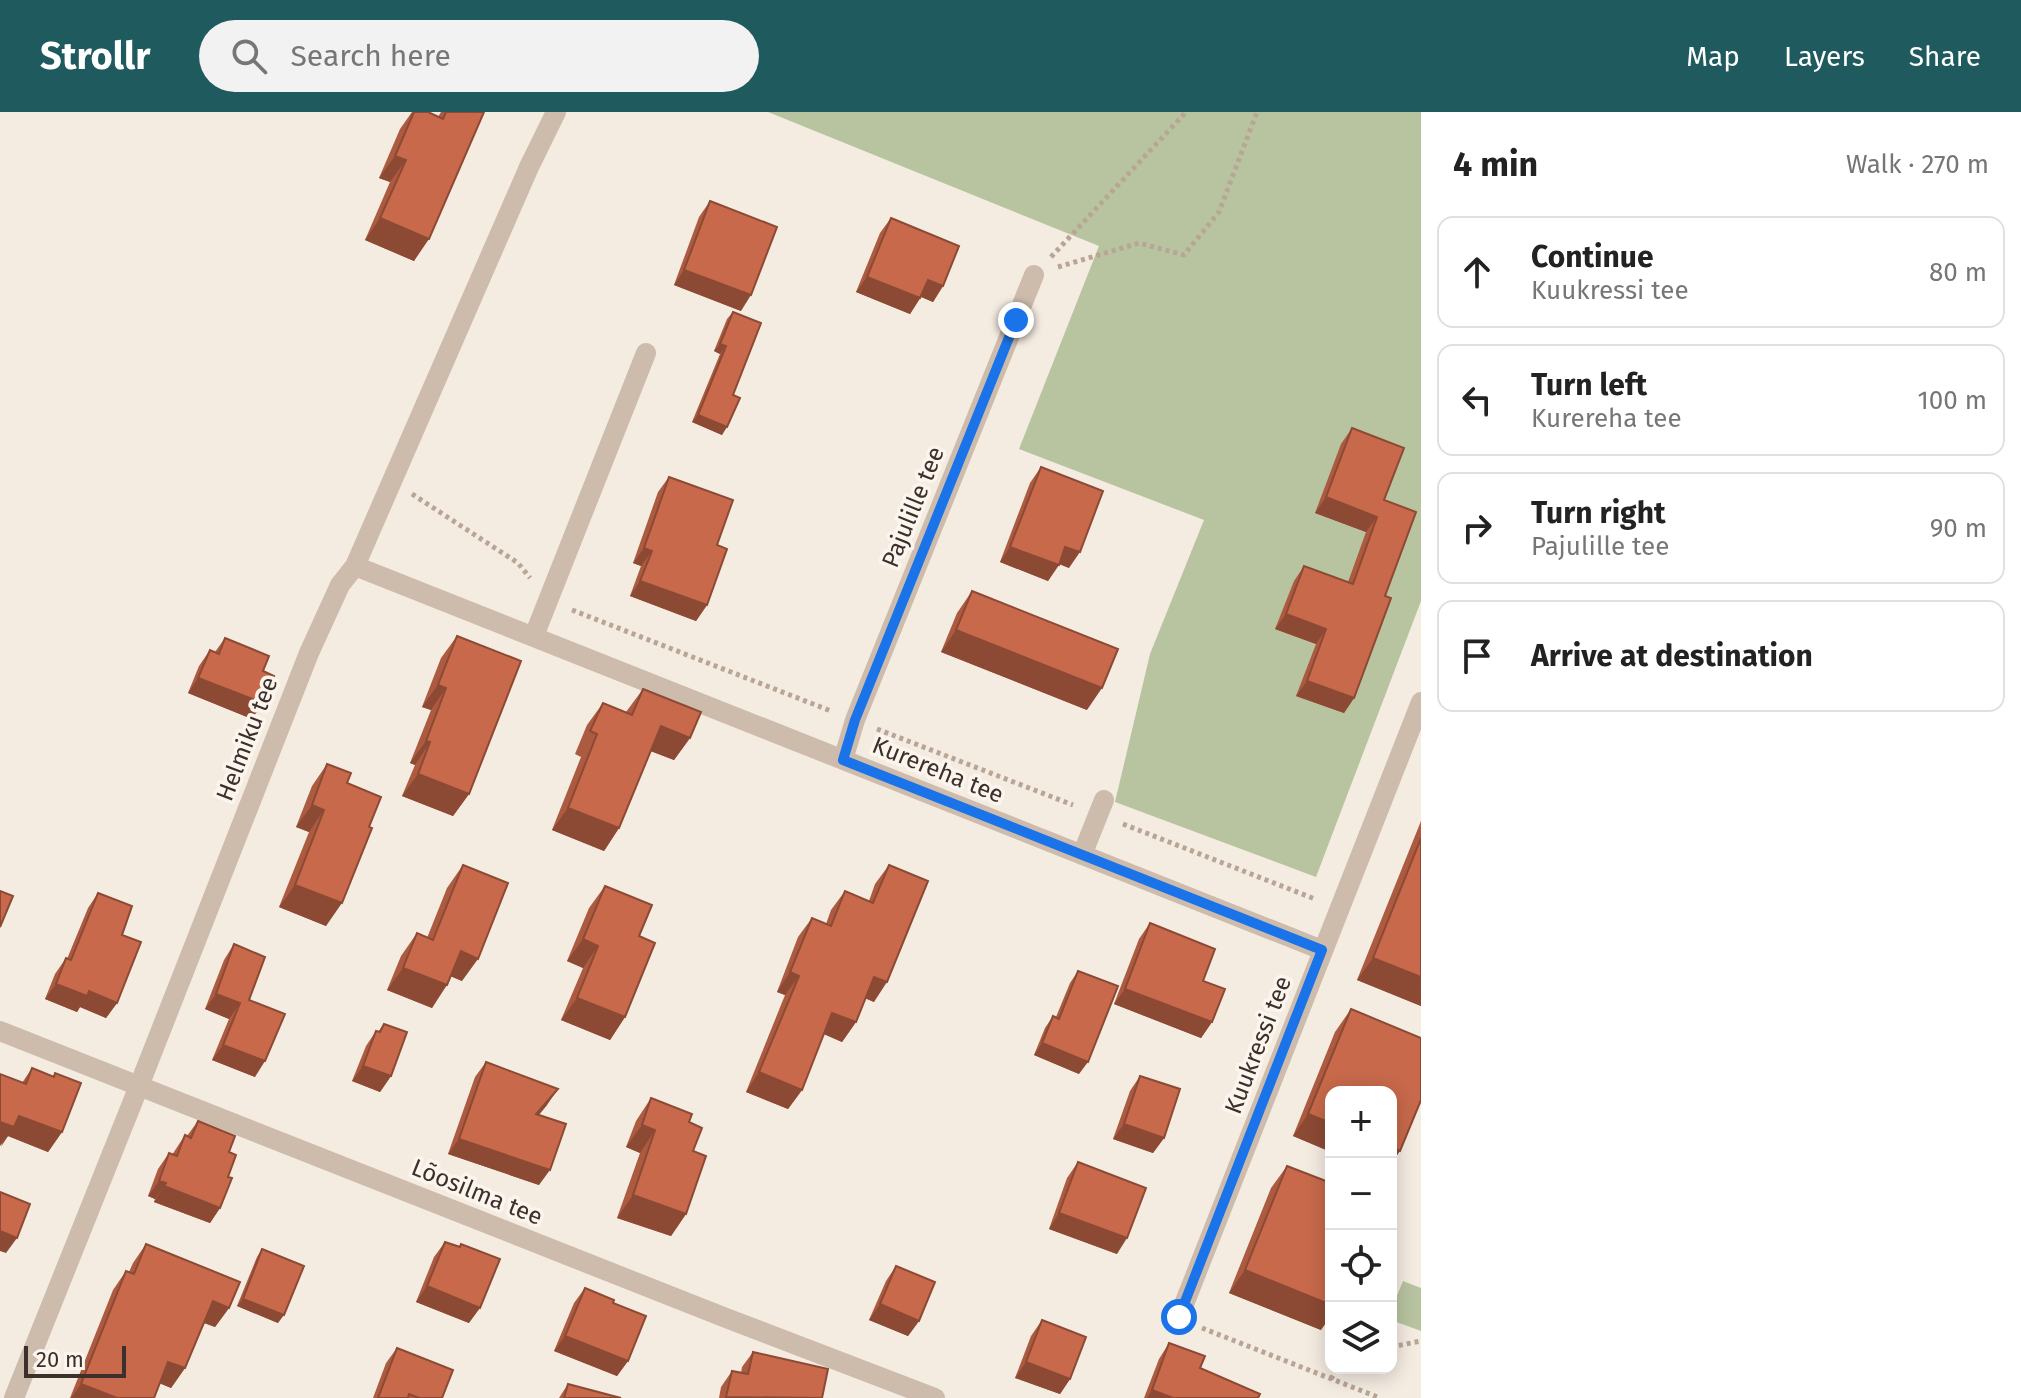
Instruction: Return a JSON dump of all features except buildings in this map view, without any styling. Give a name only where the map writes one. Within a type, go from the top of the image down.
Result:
[{"type":"street","name":"Helmiku tee","points":[[14,1398],[309,653],[340,585],[355,566],[529,167],[556,112]]},
{"type":"street","name":"Pajulille tee","points":[[843,760],[855,720],[1034,275]]},
{"type":"street","points":[[534,636],[646,353]]},
{"type":"street","name":"Kurereha tee","points":[[355,566],[1322,950]]},
{"type":"street","name":"Kuukressi tee","points":[[1179,1317],[1421,702]]},
{"type":"street","points":[[1082,855],[1101,807]]},
{"type":"street","name":"Lõosilma tee","points":[[0,1031],[935,1398]]},
{"type":"path","points":[[1034,275],[1186,112]]},
{"type":"path","points":[[1034,275],[1139,243],[1184,255],[1219,212],[1257,112]]},
{"type":"path","points":[[393,481],[518,563],[548,601],[855,720],[1101,807],[1339,908]]},
{"type":"path","points":[[1200,1327],[1380,1398]]},
{"type":"path","points":[[1397,1346],[1421,1341]]},
{"type":"path","points":[[1331,1379],[1334,1374]]},
{"type":"green space","points":[[768,112],[1421,112],[1421,601],[1316,877],[1115,802],[1150,654],[1204,520],[1019,449],[1099,246]]},
{"type":"green space","points":[[1403,1281],[1421,1288],[1421,1331],[1397,1322],[1397,1296]]},
{"type":"route","points":[[1016,320],[855,720],[843,760],[1322,950],[1179,1317]]}]
